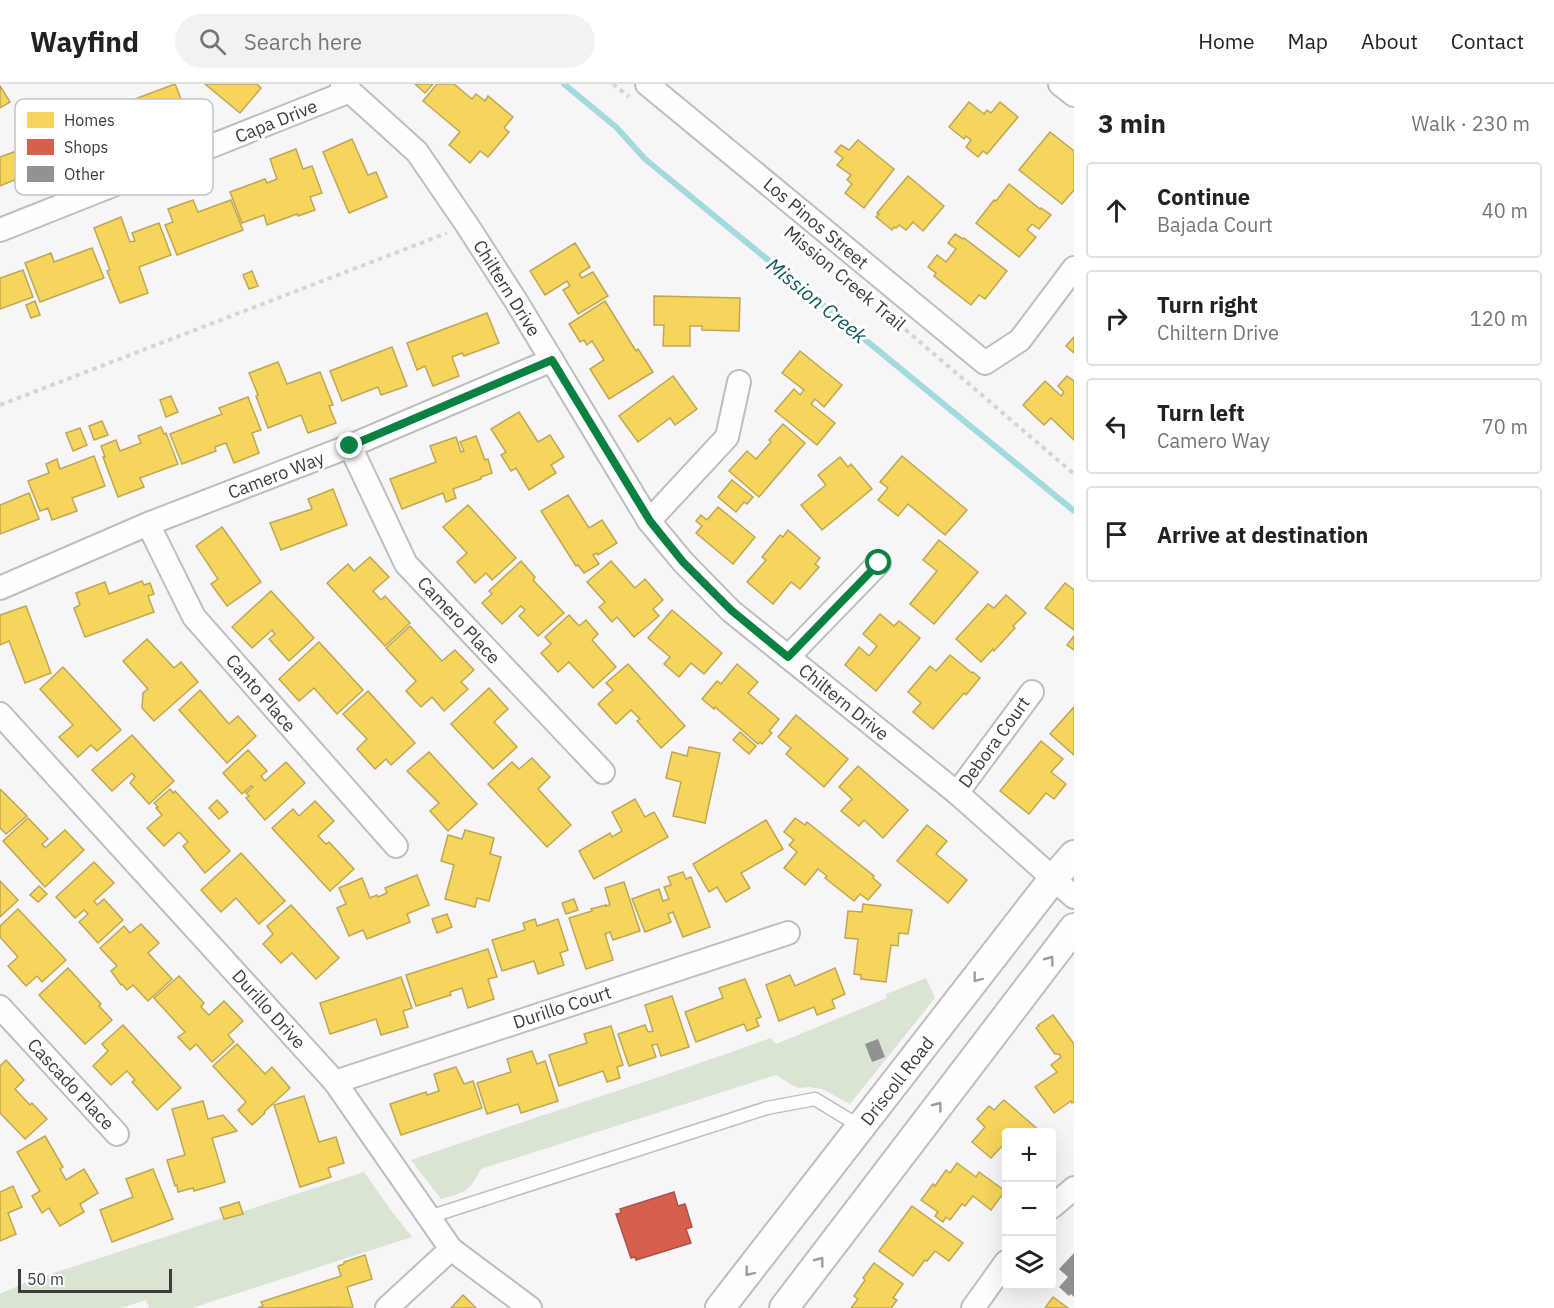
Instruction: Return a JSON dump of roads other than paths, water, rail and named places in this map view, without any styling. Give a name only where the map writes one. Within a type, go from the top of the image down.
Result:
[{"type":"street","points":[[1060,84],[1074,95]]},
{"type":"street","name":"Chiltern Drive","points":[[346,88],[417,152],[467,225],[650,521],[683,562],[731,610],[957,793],[1064,888]]},
{"type":"street","name":"Capa Drive","points":[[213,143],[346,88]]},
{"type":"street","name":"Los Pinos Street","points":[[641,93],[985,363],[1020,340],[1074,268]]},
{"type":"street","name":"Capa Drive","points":[[0,230],[85,195]]},
{"type":"street","name":"Camero Way","points":[[0,588],[148,524],[350,446],[552,360]]},
{"type":"street","points":[[650,521],[727,437],[739,382]]},
{"type":"street","name":"Camero Place","points":[[350,446],[406,564],[603,772]]},
{"type":"street","name":"Canto Place","points":[[148,524],[194,617],[396,846]]},
{"type":"street","points":[[788,657],[879,563]]},
{"type":"street","name":"Debora Court","points":[[957,793],[1032,692]]},
{"type":"street","name":"Durillo Drive","points":[[0,714],[335,1082],[451,1249],[530,1308]]},
{"type":"street","name":"Driscoll Road","points":[[720,1308],[861,1127],[1064,888],[1074,855]]},
{"type":"street","points":[[784,1308],[1074,928]]},
{"type":"street","name":"Durillo Court","points":[[335,1082],[788,933]]},
{"type":"street","name":"Cascado Place","points":[[0,1007],[117,1134]]},
{"type":"street","points":[[1056,1204],[1074,1188]]},
{"type":"street","points":[[387,1308],[451,1249]]},
{"type":"street","points":[[974,1308],[1002,1268]]},
{"type":"lane","points":[[429,1217],[767,1108],[815,1099],[861,1127]]},
{"type":"waterway","name":"Mission Creek","points":[[564,84],[616,127],[645,159],[1074,511]]}]
